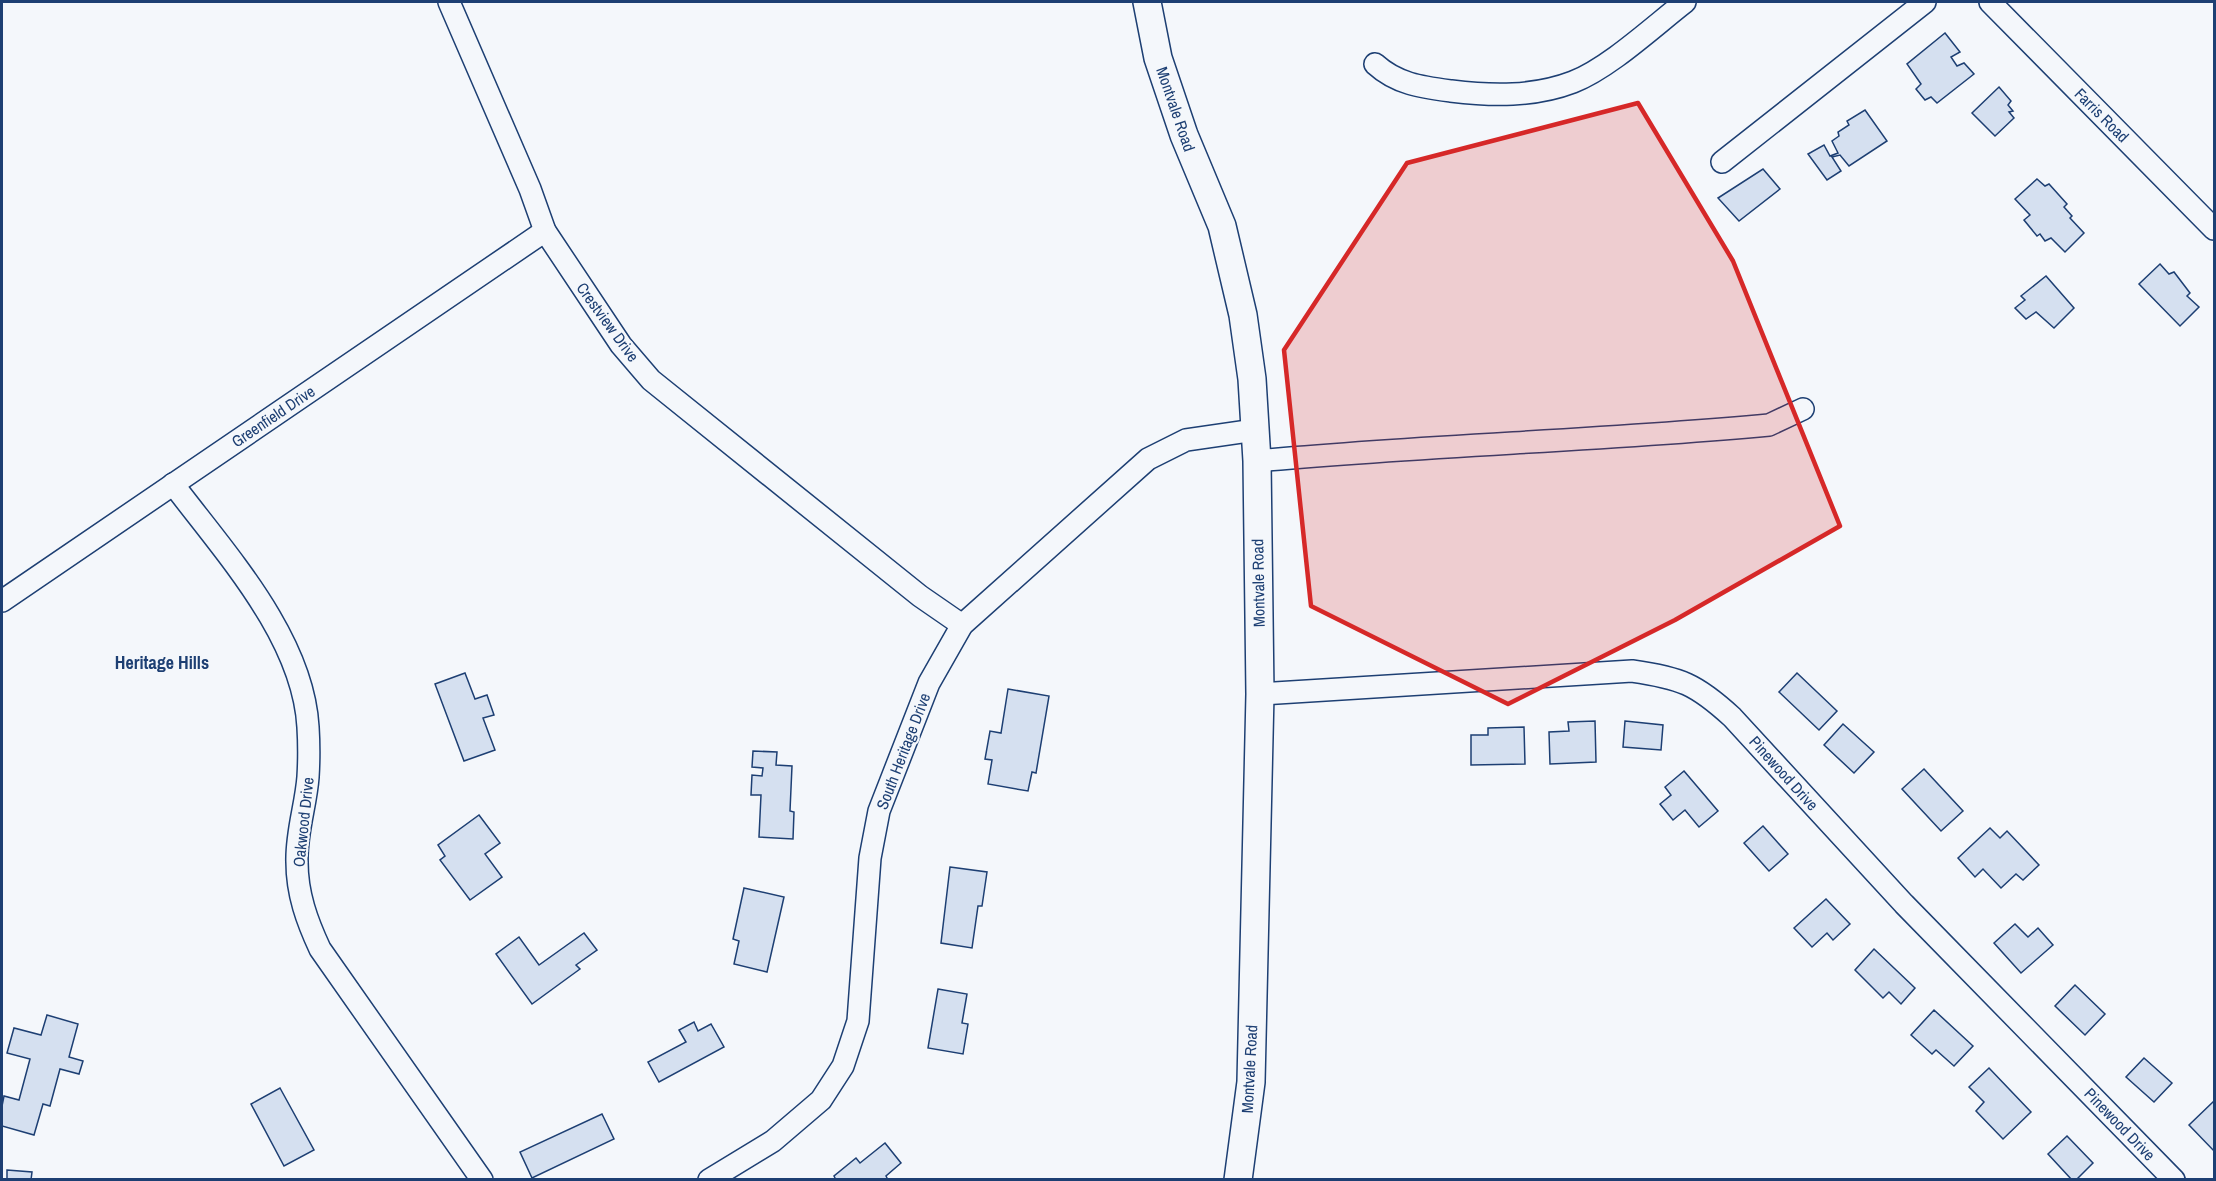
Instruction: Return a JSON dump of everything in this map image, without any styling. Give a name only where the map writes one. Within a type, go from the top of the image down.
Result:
[{"type":"main road","name":"Montvale Road","points":[[1147,2],[1155,49],[1165,80],[1184,135],[1222,226],[1243,315],[1255,430],[1260,694],[1251,1082],[1238,1179]]},
{"type":"street","name":"Crestview Drive","points":[[449,2],[530,189],[545,231],[621,345],[651,380],[920,597],[962,625]]},
{"type":"street","points":[[1375,64],[1388,76],[1414,86],[1483,95],[1532,93],[1574,82],[1607,61],[1685,2]]},
{"type":"street","points":[[1722,162],[1925,2]]},
{"type":"street","name":"Farris Road","points":[[1990,2],[2214,229]]},
{"type":"street","name":"Greenfield Drive","points":[[2,601],[545,231]]},
{"type":"street","points":[[1257,461],[1769,425],[1803,409]]},
{"type":"street","name":"South Heritage Drive","points":[[709,1179],[773,1141],[821,1100],[843,1066],[858,1021],[870,858],[879,811],[929,683],[962,625],[1148,459],[1186,440],[1255,430]]},
{"type":"street","name":"Oakwood Drive","points":[[173,484],[253,590],[284,643],[303,689],[308,726],[308,777],[298,833],[297,862],[299,888],[306,917],[320,949],[482,1179]]},
{"type":"street","name":"Pinewood Drive","points":[[1260,694],[1632,671],[1669,676],[1705,692],[1732,717],[1904,904],[2174,1179]]},
{"type":"highlighted area","points":[[1638,103],[1733,261],[1840,526],[1675,620],[1508,704],[1311,606],[1284,350],[1407,163]]},
{"type":"building","points":[[1945,33],[1960,52],[1951,57],[1957,66],[1964,63],[1974,74],[1937,103],[1931,97],[1925,100],[1916,89],[1921,84],[1907,64]]},
{"type":"building","points":[[1999,87],[2011,101],[2008,105],[2013,111],[2009,112],[2014,118],[1995,136],[1972,113]]},
{"type":"building","points":[[1865,110],[1887,141],[1849,166],[1840,155],[1832,157],[1841,171],[1827,180],[1808,154],[1824,145],[1830,156],[1838,153],[1832,141],[1839,136],[1838,132],[1849,125],[1847,121]]},
{"type":"building","points":[[1763,169],[1780,189],[1739,221],[1718,198]]},
{"type":"building","points":[[2037,179],[2045,186],[2049,184],[2067,204],[2064,207],[2072,216],[2070,218],[2084,233],[2065,252],[2051,238],[2045,241],[2040,234],[2037,236],[2024,220],[2030,215],[2015,199]]},
{"type":"building","points":[[2160,264],[2169,274],[2174,272],[2190,293],[2187,296],[2199,307],[2180,326],[2139,284]]},
{"type":"building","points":[[2046,276],[2074,308],[2054,328],[2036,312],[2026,319],[2015,308],[2025,300],[2021,296]]},
{"type":"building","points":[[465,673],[475,699],[487,695],[494,715],[483,718],[495,750],[464,761],[435,684]]},
{"type":"building","points":[[1797,673],[1837,711],[1819,730],[1779,692]]},
{"type":"building","points":[[1008,689],[1049,696],[1036,773],[1032,772],[1028,791],[988,784],[992,760],[985,759],[990,731],[1001,733]]},
{"type":"building","points":[[1595,721],[1596,762],[1550,764],[1549,732],[1569,731],[1568,722]]},
{"type":"building","points":[[1625,721],[1663,725],[1661,750],[1623,747]]},
{"type":"building","points":[[1843,724],[1874,752],[1854,773],[1824,745]]},
{"type":"building","points":[[1524,727],[1525,764],[1471,765],[1471,735],[1488,735],[1488,728]]},
{"type":"building","points":[[753,751],[777,752],[776,765],[792,766],[790,811],[794,812],[793,839],[759,837],[761,795],[751,795],[752,775],[762,776],[763,768],[752,767]]},
{"type":"building","points":[[1924,769],[1963,811],[1941,831],[1902,789]]},
{"type":"building","points":[[1684,771],[1718,811],[1699,827],[1685,810],[1673,820],[1660,804],[1671,795],[1665,787]]},
{"type":"building","points":[[479,815],[500,843],[485,854],[502,877],[470,900],[440,860],[445,856],[438,845]]},
{"type":"building","points":[[1763,826],[1788,854],[1769,871],[1744,843]]},
{"type":"building","points":[[1990,828],[2000,838],[2007,831],[2039,865],[2023,880],[2016,874],[2001,888],[1983,869],[1975,877],[1958,858]]},
{"type":"building","points":[[950,867],[987,872],[982,906],[978,906],[972,948],[941,943]]},
{"type":"building","points":[[744,888],[784,897],[767,972],[734,964],[739,941],[733,939]]},
{"type":"building","points":[[1826,899],[1850,924],[1833,940],[1827,933],[1812,947],[1794,928]]},
{"type":"building","points":[[2015,924],[2028,937],[2038,928],[2053,945],[2021,973],[1994,943]]},
{"type":"building","points":[[584,933],[597,950],[576,965],[580,969],[532,1004],[496,954],[519,937],[539,965]]},
{"type":"building","points":[[1874,949],[1915,988],[1901,1004],[1889,992],[1883,998],[1855,970]]},
{"type":"building","points":[[2075,985],[2105,1014],[2085,1035],[2055,1006]]},
{"type":"building","points":[[938,989],[967,994],[962,1023],[968,1024],[963,1054],[928,1048]]},
{"type":"building","points":[[1934,1010],[1973,1046],[1954,1066],[1936,1050],[1932,1054],[1911,1035]]},
{"type":"building","points":[[47,1015],[78,1024],[69,1057],[83,1061],[79,1074],[60,1069],[50,1106],[43,1104],[34,1135],[2,1126],[4,1096],[19,1100],[30,1059],[7,1053],[14,1028],[41,1035]]},
{"type":"building","points":[[694,1022],[698,1031],[711,1024],[724,1047],[659,1082],[648,1062],[686,1042],[679,1030]]},
{"type":"building","points":[[2144,1058],[2172,1083],[2154,1102],[2126,1077]]},
{"type":"building","points":[[1989,1068],[2031,1112],[2003,1139],[1976,1111],[1984,1102],[1969,1087]]},
{"type":"building","points":[[280,1088],[314,1150],[284,1166],[251,1104]]},
{"type":"building","points":[[2214,1101],[2214,1151],[2189,1125]]},
{"type":"building","points":[[602,1114],[614,1139],[532,1178],[520,1152]]},
{"type":"building","points":[[2067,1136],[2093,1163],[2076,1180],[2072,1180],[2048,1154]]},
{"type":"building","points":[[885,1143],[901,1163],[886,1176],[888,1180],[836,1180],[834,1176],[856,1158],[860,1163]]},
{"type":"building","points":[[7,1170],[32,1172],[31,1180],[7,1180]]},
{"type":"district","name":"Heritage Hills","points":[[162,662]]}]
